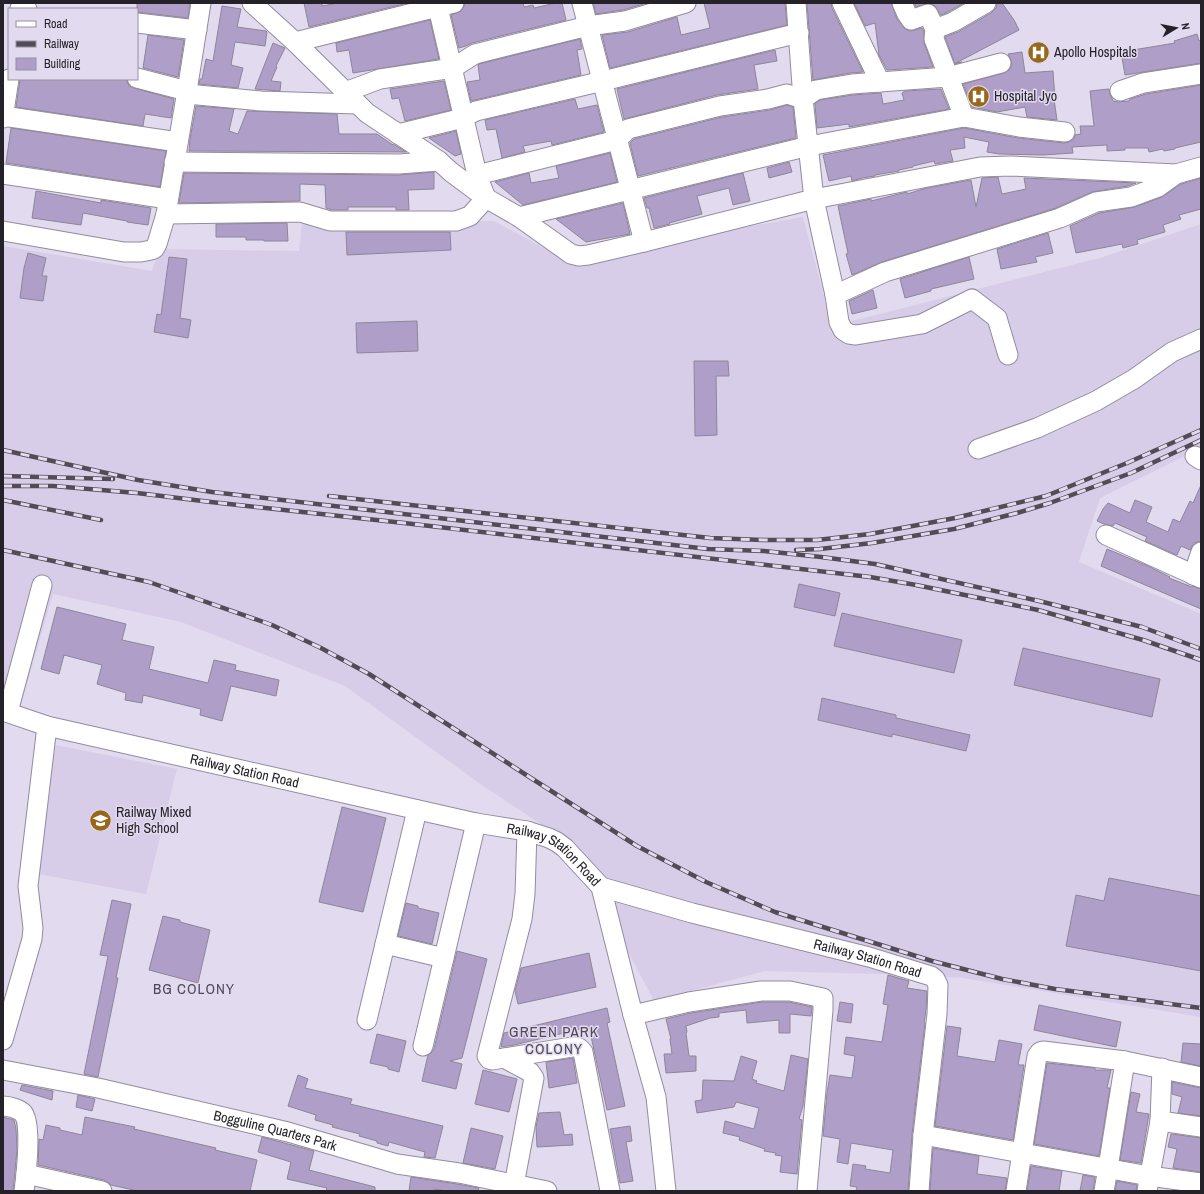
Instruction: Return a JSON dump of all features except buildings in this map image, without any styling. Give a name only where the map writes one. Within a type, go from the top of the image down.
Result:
[{"type":"street","points":[[3,231],[124,252],[142,252],[154,249],[157,244],[167,207],[201,3]]},
{"type":"street","points":[[252,3],[295,42],[367,113],[439,161],[450,172],[486,198],[519,217],[571,254],[580,256],[644,242],[814,199],[980,167],[1011,166],[1176,174],[1201,167]]},
{"type":"street","points":[[582,3],[644,242]]},
{"type":"street","points":[[138,78],[187,93],[261,101],[351,98],[380,79],[453,68],[475,54],[588,26],[625,20],[686,3]]},
{"type":"street","points":[[796,3],[803,98],[814,199],[835,295],[839,322],[844,330],[849,334],[856,335],[922,324],[972,299],[997,318],[1008,354]]},
{"type":"street","points":[[842,3],[880,82]]},
{"type":"street","points":[[902,3],[911,20],[928,14],[935,29],[934,39],[964,118]]},
{"type":"street","points":[[295,42],[443,4],[453,68],[464,118],[477,175],[486,198]]},
{"type":"street","points":[[935,29],[953,22],[974,6]]},
{"type":"street","points":[[138,23],[197,30]]},
{"type":"street","points":[[398,134],[464,118],[476,111],[799,33]]},
{"type":"street","points":[[477,175],[617,140],[628,130],[720,106],[768,99],[787,94],[803,98],[816,90],[852,84],[948,77],[1002,63]]},
{"type":"street","points":[[1120,91],[1143,83],[1201,74]]},
{"type":"street","points":[[9,80],[3,117],[178,142]]},
{"type":"street","points":[[519,217],[809,146],[964,118],[1019,127],[1065,132]]},
{"type":"street","points":[[174,162],[399,164],[439,161]]},
{"type":"street","points":[[3,174],[167,207],[300,212],[330,221],[456,222],[470,216],[486,198]]},
{"type":"street","points":[[835,295],[885,272],[1060,218],[1096,202],[1131,197],[1158,187],[1176,174]]},
{"type":"street","points":[[978,449],[1037,428],[1096,401],[1134,379],[1172,352],[1201,339]]},
{"type":"street","points":[[1106,535],[1197,577],[1201,552]]},
{"type":"street","points":[[5,712],[42,585]]},
{"type":"street","name":"Railway Station Road","points":[[5,712],[47,726],[476,824],[527,831],[549,838],[565,848],[601,887],[692,913],[869,958],[931,976],[935,979],[938,985],[937,1014],[923,1135],[919,1191]]},
{"type":"street","points":[[3,1040],[32,939],[33,928],[28,886],[47,726]]},
{"type":"street","points":[[367,1020],[417,810]]},
{"type":"street","points":[[423,1046],[476,824]]},
{"type":"street","points":[[527,831],[525,894],[522,919],[486,1056],[492,1060],[577,1046],[580,1048],[583,1052],[610,1191]]},
{"type":"street","points":[[601,887],[633,1015],[656,1097],[666,1191]]},
{"type":"street","points":[[385,944],[444,958]]},
{"type":"street","points":[[633,1015],[689,1002],[761,991],[790,991],[823,998],[808,1191]]},
{"type":"street","points":[[1016,1191],[1037,1056],[1040,1052],[1043,1051],[1125,1061],[1201,1077]]},
{"type":"street","points":[[504,1058],[530,1072],[534,1078],[514,1185]]},
{"type":"street","points":[[1104,1191],[1125,1061]]},
{"type":"street","points":[[1148,1184],[1160,1121],[1162,1068]]},
{"type":"street","name":"Bogguline Quarters Park","points":[[3,1070],[98,1088],[288,1132],[397,1164],[459,1173],[547,1191]]},
{"type":"street","points":[[3,1106],[20,1110],[24,1114],[26,1120],[28,1131],[25,1182],[102,1191]]},
{"type":"street","points":[[1160,1121],[1201,1128]]},
{"type":"street","points":[[923,1135],[1021,1154],[1108,1168],[1148,1184],[1201,1183]]},
{"type":"shaded area","points":[[803,217],[832,326],[1103,257],[1201,224],[1201,448],[1100,498],[1079,562],[1201,614],[1201,1017],[963,978],[881,974],[765,971],[654,1001],[572,845],[479,783],[345,686],[181,622],[53,594],[20,708],[3,704],[3,246],[152,271],[159,249],[299,251],[302,221],[494,221],[570,262]]},
{"type":"shaded area","name":"Railway Mixed High School","points":[[56,745],[177,769],[146,894],[27,872]]},
{"type":"railway","points":[[329,496],[710,538],[817,540],[870,534],[955,518],[1046,496],[1127,463],[1201,430]]},
{"type":"railway","points":[[796,550],[820,549],[872,543],[954,529],[1017,513],[1050,503],[1131,473],[1201,440]]},
{"type":"railway","points":[[3,450],[138,480],[212,492],[708,549],[764,551],[875,564],[1039,601],[1142,627],[1201,649]]},
{"type":"railway","points":[[3,476],[113,479]]},
{"type":"railway","points":[[3,486],[53,486],[137,493],[870,577],[1038,610],[1143,640],[1201,660]]},
{"type":"railway","points":[[3,500],[101,520]]},
{"type":"railway","points":[[3,550],[149,582],[272,625],[321,648],[369,674],[637,846],[706,882],[775,912],[932,961],[1002,979],[1055,989],[1201,1008]]},
{"type":"place","name":"Apollo Hospitals","points":[[1039,52]]},
{"type":"place","name":"Hospital Jyo","points":[[979,96]]},
{"type":"place","name":"Railway Mixed High School","points":[[101,820]]},
{"type":"district","name":"BG COLONY","points":[[194,988]]},
{"type":"district","name":"GREEN PARK COLONY","points":[[554,1040]]}]
